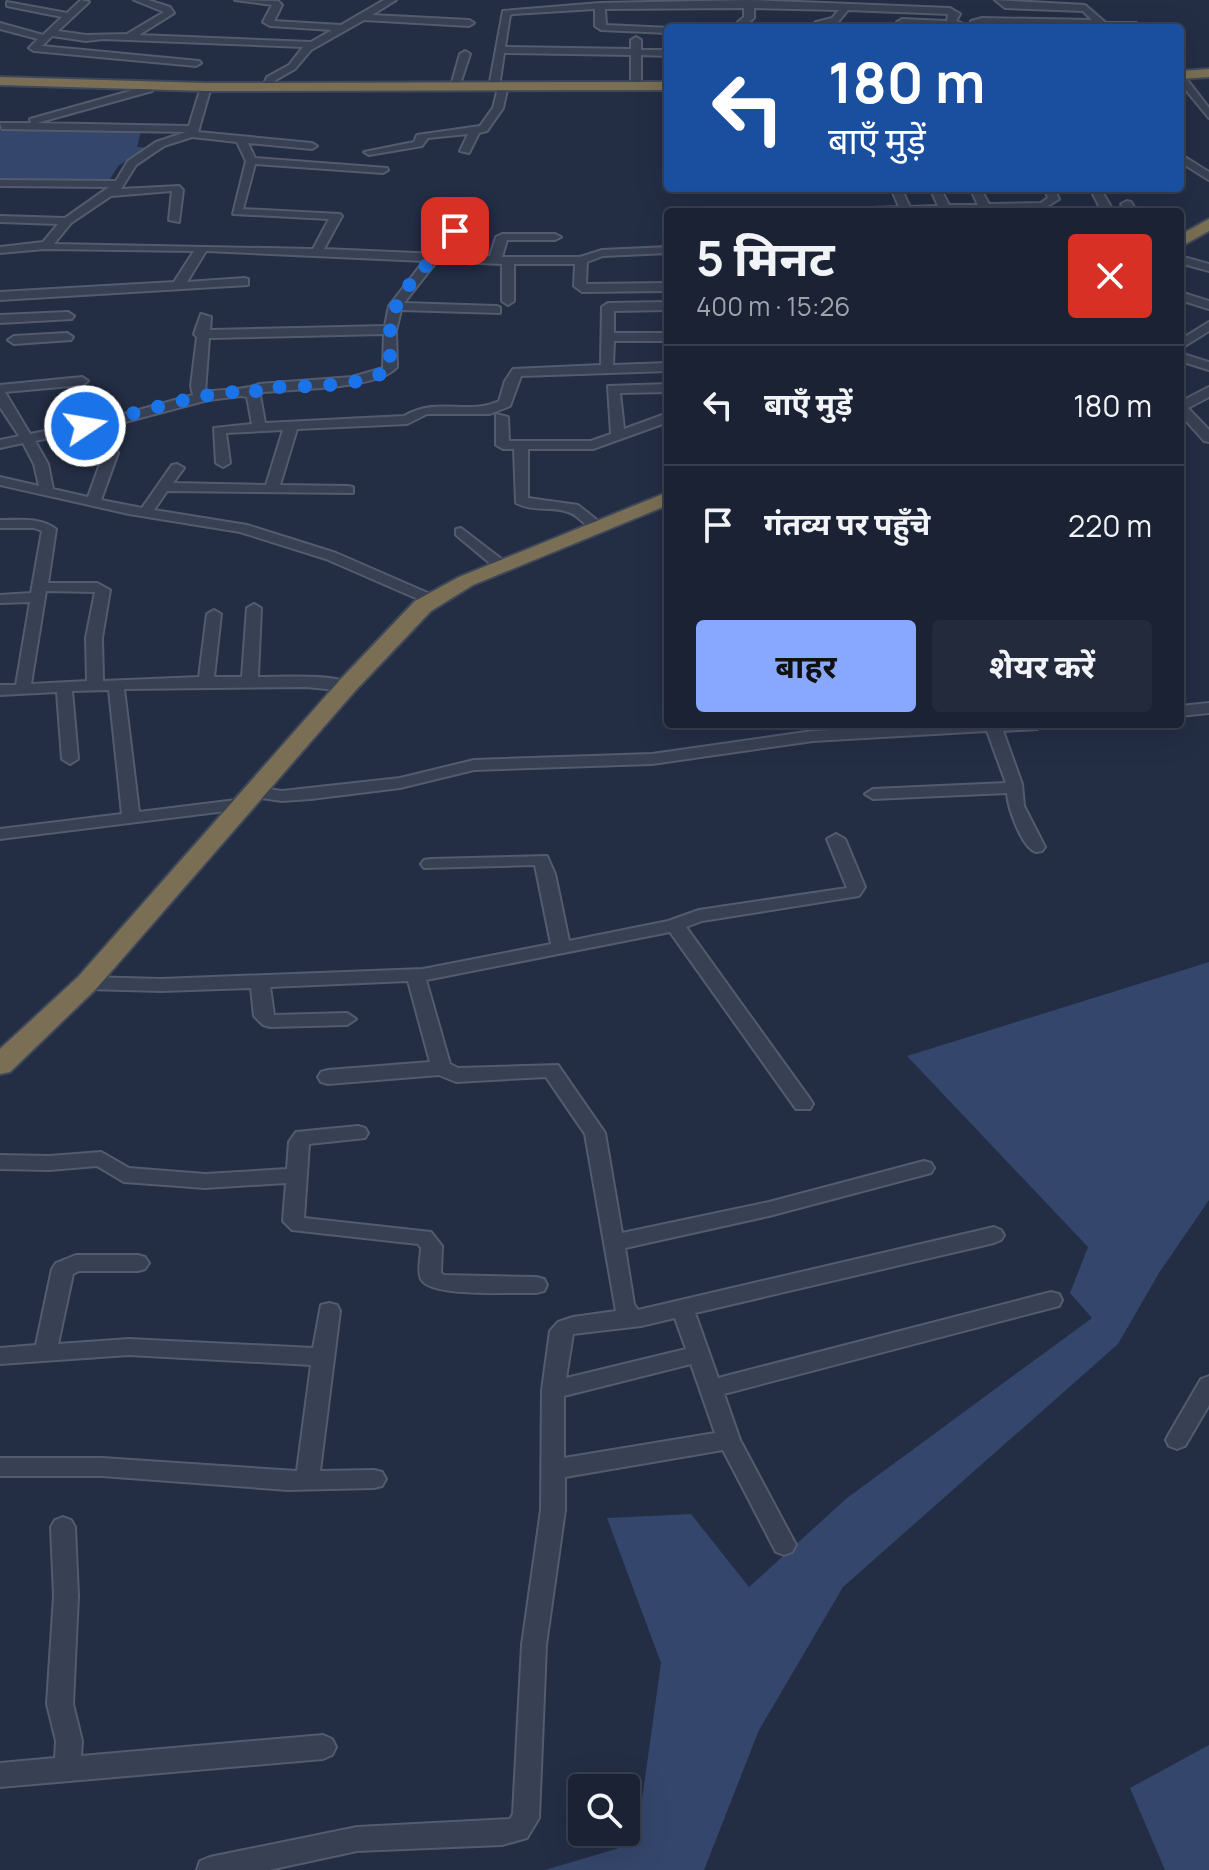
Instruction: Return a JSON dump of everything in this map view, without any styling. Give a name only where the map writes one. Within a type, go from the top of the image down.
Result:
[{"type":"highway","points":[[1184,75],[1209,75]]},
{"type":"highway","points":[[0,83],[206,89],[664,88]]},
{"type":"highway","points":[[0,83],[177,88]]},
{"type":"highway","points":[[206,89],[664,88]]},
{"type":"highway","points":[[1184,240],[1209,224]]},
{"type":"highway","points":[[0,1065],[87,983],[347,686],[432,600],[456,586],[664,500]]},
{"type":"street","points":[[128,37],[164,19],[169,13],[167,9],[139,0]]},
{"type":"street","points":[[240,0],[277,4],[269,23],[346,28]]},
{"type":"street","points":[[267,88],[270,79],[289,69],[314,45],[391,0]]},
{"type":"street","points":[[1000,0],[1005,5],[1085,8],[1100,23]]},
{"type":"street","points":[[84,2],[34,48],[196,63]]},
{"type":"street","points":[[369,152],[418,144],[421,137],[426,135],[484,128],[498,108],[506,13],[515,5],[600,6],[690,2],[798,3],[845,8],[894,4],[954,12],[950,24],[902,22]]},
{"type":"street","points":[[744,24],[749,18],[749,3]]},
{"type":"street","points":[[10,4],[70,16]]},
{"type":"street","points":[[600,6],[601,27],[664,30]]},
{"type":"street","points":[[819,24],[835,20],[845,8]]},
{"type":"street","points":[[1123,14],[1134,24]]},
{"type":"street","points":[[364,17],[469,23]]},
{"type":"street","points":[[976,24],[978,21],[1020,24]]},
{"type":"street","points":[[1067,24],[1100,23]]},
{"type":"street","points":[[59,25],[99,30],[111,24]]},
{"type":"street","points":[[0,26],[46,36],[314,45]]},
{"type":"street","points":[[178,40],[193,29]]},
{"type":"street","points":[[636,86],[638,29]]},
{"type":"street","points":[[177,88],[196,63],[204,42]]},
{"type":"street","points":[[501,46],[636,48],[664,44]]},
{"type":"street","points":[[636,48],[664,52]]},
{"type":"street","points":[[454,87],[465,54]]},
{"type":"street","points":[[1184,78],[1209,115]]},
{"type":"street","points":[[1,127],[148,89]]},
{"type":"street","points":[[47,245],[67,221],[119,184],[127,167],[157,146],[192,131],[206,89]]},
{"type":"street","points":[[1,127],[148,124],[241,139],[312,146]]},
{"type":"street","points":[[465,151],[475,130]]},
{"type":"street","points":[[241,139],[251,161],[237,212],[334,215],[336,218],[317,252]]},
{"type":"street","points":[[1184,160],[1209,177]]},
{"type":"street","points":[[251,161],[383,170]]},
{"type":"street","points":[[0,183],[119,184]]},
{"type":"street","points":[[107,193],[175,188],[178,190],[175,220]]},
{"type":"street","points":[[999,208],[1049,204],[1054,199],[1051,192]]},
{"type":"street","points":[[0,219],[67,221]]},
{"type":"street","points":[[253,394],[259,388],[353,381],[380,375],[391,367],[391,330],[395,306],[401,294],[439,257],[455,231]]},
{"type":"street","points":[[508,301],[501,260],[502,237],[555,237]]},
{"type":"street","points":[[624,252],[647,242],[664,240]]},
{"type":"street","points":[[0,250],[47,245],[82,249],[202,248],[501,260],[581,260],[595,254],[664,250]]},
{"type":"street","points":[[178,286],[202,248]]},
{"type":"street","points":[[581,260],[582,288],[664,287]]},
{"type":"street","points":[[1184,260],[1209,268]]},
{"type":"street","points":[[0,296],[244,282]]},
{"type":"street","points":[[1184,297],[1209,305]]},
{"type":"street","points":[[395,306],[496,310]]},
{"type":"street","points":[[607,368],[608,307],[664,306]]},
{"type":"street","points":[[0,319],[68,316]]},
{"type":"street","points":[[200,398],[197,386],[200,334],[205,317]]},
{"type":"street","points":[[16,318],[14,344],[67,337]]},
{"type":"street","points":[[1184,342],[1209,326]]},
{"type":"street","points":[[200,334],[391,330]]},
{"type":"street","points":[[607,337],[664,337]]},
{"type":"street","points":[[1184,358],[1209,366]]},
{"type":"street","points":[[223,463],[219,431],[259,426],[407,420],[424,410],[490,410],[505,403],[517,372],[664,367]]},
{"type":"street","points":[[46,491],[45,477],[29,437],[11,417],[0,392],[82,381]]},
{"type":"street","points":[[618,437],[613,389],[664,388]]},
{"type":"street","points":[[1184,391],[1205,394]]},
{"type":"street","points":[[0,444],[121,419],[200,398],[244,392],[253,394]]},
{"type":"street","points":[[253,394],[259,426]]},
{"type":"street","points":[[1184,404],[1205,394]]},
{"type":"street","points":[[1184,410],[1209,438]]},
{"type":"street","points":[[501,417],[503,445],[521,447],[582,446],[618,437],[664,419]]},
{"type":"street","points":[[272,489],[291,426]]},
{"type":"street","points":[[521,447],[521,500],[524,504],[573,508],[597,527]]},
{"type":"street","points":[[93,502],[111,453]]},
{"type":"street","points":[[145,513],[177,468]]},
{"type":"street","points":[[0,481],[145,513],[215,522],[291,542],[432,600]]},
{"type":"street","points":[[164,487],[348,490]]},
{"type":"street","points":[[1,526],[36,524],[49,529],[23,688]]},
{"type":"street","points":[[461,532],[503,567]]},
{"type":"street","points":[[0,599],[37,592],[97,587],[103,590],[94,638],[95,685]]},
{"type":"street","points":[[250,682],[254,608]]},
{"type":"street","points":[[206,682],[214,614]]},
{"type":"street","points":[[0,690],[206,682],[347,686]]},
{"type":"street","points":[[116,684],[131,818]]},
{"type":"street","points":[[64,686],[70,759]]},
{"type":"street","points":[[1184,711],[1209,708]]},
{"type":"street","points":[[0,834],[131,818],[249,798],[400,783],[474,765],[652,759],[813,736],[957,728]]},
{"type":"street","points":[[994,728],[1015,788],[1016,806],[1036,847]]},
{"type":"street","points":[[873,794],[1015,788]]},
{"type":"street","points":[[87,983],[260,982],[416,976],[672,926],[699,916],[853,892],[856,887],[836,839]]},
{"type":"street","points":[[430,864],[473,865],[541,860],[547,867],[550,903],[561,947]]},
{"type":"street","points":[[672,926],[678,929],[803,1104]]},
{"type":"street","points":[[416,976],[441,1068]]},
{"type":"street","points":[[260,982],[263,1016],[270,1021],[347,1019]]},
{"type":"street","points":[[328,1077],[441,1068],[456,1075],[551,1070],[595,1133],[624,1306],[632,1317]]},
{"type":"street","points":[[358,1133],[303,1137],[299,1142],[293,1217],[299,1225],[424,1237],[432,1246],[430,1276],[440,1283],[536,1285]]},
{"type":"street","points":[[0,1162],[49,1163],[101,1159],[124,1175],[205,1181],[251,1176],[296,1176]]},
{"type":"street","points":[[613,1243],[769,1209],[924,1168]]},
{"type":"street","points":[[210,1870],[332,1842],[502,1833],[518,1829],[526,1818],[534,1645],[553,1510],[553,1390],[561,1331],[565,1326],[641,1318],[994,1235]]},
{"type":"street","points":[[45,1353],[63,1269],[76,1263],[138,1263]]},
{"type":"street","points":[[711,1389],[1051,1300]]},
{"type":"street","points":[[682,1308],[729,1440],[784,1545]]},
{"type":"street","points":[[307,1481],[329,1311]]},
{"type":"street","points":[[0,1356],[129,1347],[323,1357]]},
{"type":"street","points":[[553,1390],[699,1354]]},
{"type":"street","points":[[1177,1440],[1209,1385]]},
{"type":"street","points":[[554,1469],[729,1440]]},
{"type":"street","points":[[0,1467],[102,1467],[307,1481],[374,1479]]},
{"type":"street","points":[[63,1527],[66,1596],[60,1704],[69,1741],[67,1768]]},
{"type":"street","points":[[0,1775],[323,1747]]},
{"type":"water","points":[[107,129],[141,132],[137,147],[143,147],[146,151],[119,165],[110,179],[0,180],[0,131]]},
{"type":"water","points":[[1209,962],[1209,1200],[1159,1273],[1118,1344],[843,1587],[759,1730],[704,1870],[545,1870],[626,1846],[640,1846],[640,1814],[661,1663],[607,1518],[691,1514],[749,1587],[847,1498],[1092,1318],[1070,1293],[1088,1247],[907,1056]]},
{"type":"water","points":[[1209,1745],[1209,1870],[1165,1870],[1130,1788]]},
{"type":"route","points":[[85,426],[196,398],[244,392],[253,394],[259,388],[353,381],[380,375],[391,367],[389,342],[397,300],[434,257],[444,257],[455,231]]}]
